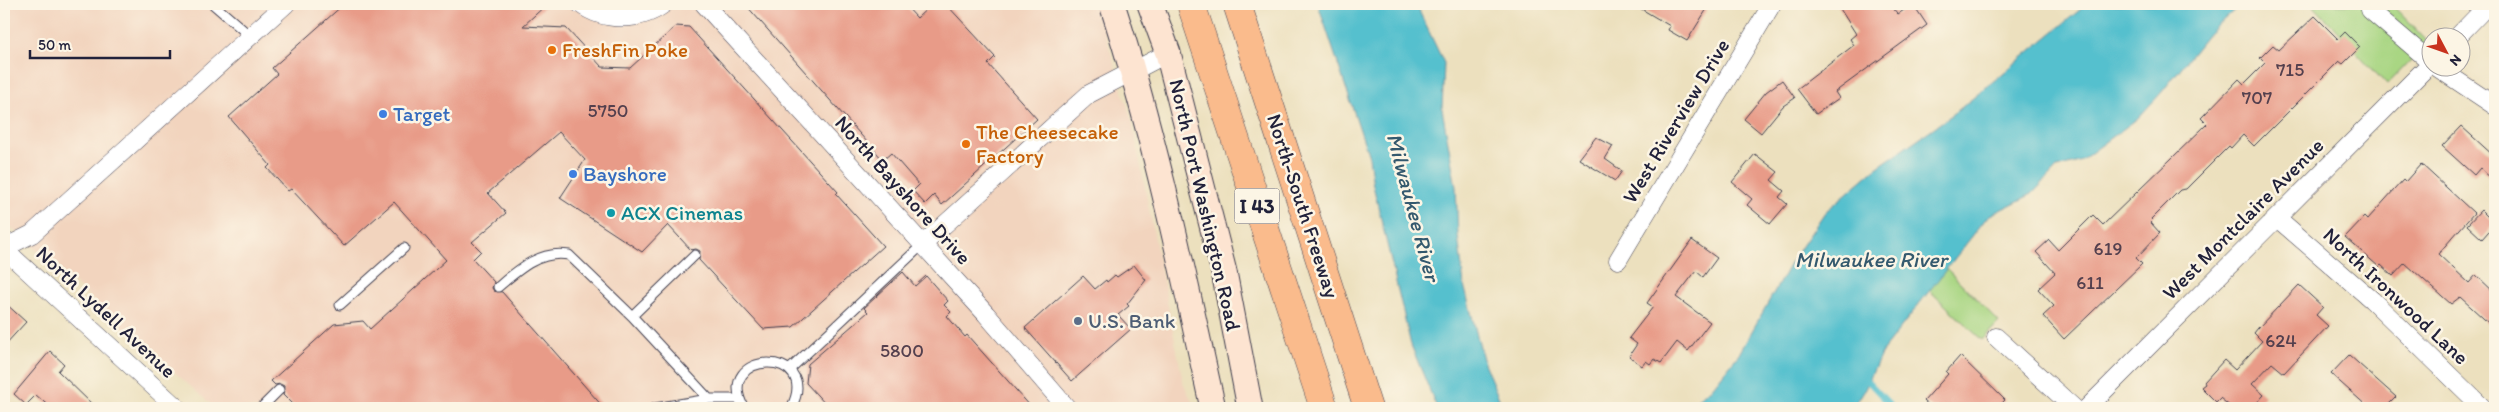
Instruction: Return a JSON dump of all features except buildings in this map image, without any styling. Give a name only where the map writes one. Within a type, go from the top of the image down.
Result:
[{"type":"highway","name":"North-South Freeway","points":[[1191,4],[1324,408]]},
{"type":"highway","name":"North-South Freeway","points":[[1237,4],[1368,408]]},
{"type":"main road","name":"North Port Washington Road","points":[[1112,4],[1134,71],[1174,226],[1213,408]]},
{"type":"main road","name":"North Port Washington Road","points":[[1150,4],[1168,53],[1224,272],[1250,408]]},
{"type":"street","points":[[4,248],[32,234],[286,4]]},
{"type":"street","points":[[580,4],[597,13],[618,18],[654,11],[664,4]]},
{"type":"street","name":"North Bayshore Drive","points":[[704,4],[986,314],[1067,408]]},
{"type":"street","name":"West Riverview Drive","points":[[1618,260],[1772,4]]},
{"type":"street","points":[[2466,28],[2489,4]]},
{"type":"street","points":[[2370,10],[2422,55]]},
{"type":"street","points":[[922,245],[1089,94],[1168,53]]},
{"type":"street","name":"West Montclaire Avenue","points":[[2087,408],[2422,72]]},
{"type":"street","points":[[2453,78],[2495,106]]},
{"type":"street","name":"North Ironwood Lane","points":[[2277,218],[2372,300],[2483,408]]},
{"type":"street","name":"North Lydell Avenue","points":[[4,248],[177,408]]},
{"type":"street","points":[[1996,337],[2074,408]]},
{"type":"lane","points":[[213,4],[250,36]]},
{"type":"lane","points":[[789,370],[922,245]]},
{"type":"lane","points":[[340,305],[404,248]]},
{"type":"lane","points":[[498,287],[537,258],[560,253],[569,255],[632,316],[709,399]]},
{"type":"lane","points":[[632,316],[695,255]]},
{"type":"lane","points":[[744,408],[739,399],[740,381],[752,366],[761,362],[772,361],[789,370],[795,379],[796,399],[791,408]]},
{"type":"lane","points":[[252,408],[262,407],[279,390]]},
{"type":"lane","points":[[655,408],[709,399],[739,399]]},
{"type":"shaded area","name":"Bayshore","points":[[4,4],[1096,4],[1132,122],[1183,382],[1195,408],[320,408],[304,391],[286,408],[215,408],[4,221]]},
{"type":"green space","points":[[2312,4],[2391,4],[2422,36],[2422,48],[2387,85]]},
{"type":"green space","points":[[1946,268],[1999,322],[1982,340],[1929,290]]},
{"type":"water","name":"Milwaukee River","points":[[1318,4],[1418,4],[1420,13],[1444,63],[1442,109],[1456,187],[1458,236],[1464,285],[1484,363],[1503,408],[1437,408],[1411,345],[1373,185],[1369,157]]},
{"type":"water","name":"Milwaukee River","points":[[2087,4],[2241,4],[2208,34],[2161,93],[2138,118],[2079,162],[2057,168],[2032,194],[1988,216],[1883,350],[1865,389],[1853,408],[1685,408],[1711,389],[1739,354],[1790,264],[1825,212],[1875,169],[1956,112]]},
{"type":"waterway","points":[[1864,377],[1893,408]]},
{"type":"place","name":"FreshFin Poke","points":[[552,50]]},
{"type":"place","name":"Target","points":[[383,114]]},
{"type":"place","name":"The Cheesecake Factory","points":[[966,144]]},
{"type":"place","name":"Bayshore","points":[[573,174]]},
{"type":"place","name":"ACX Cinemas","points":[[611,213]]},
{"type":"place","name":"U.S. Bank","points":[[1078,321]]}]
